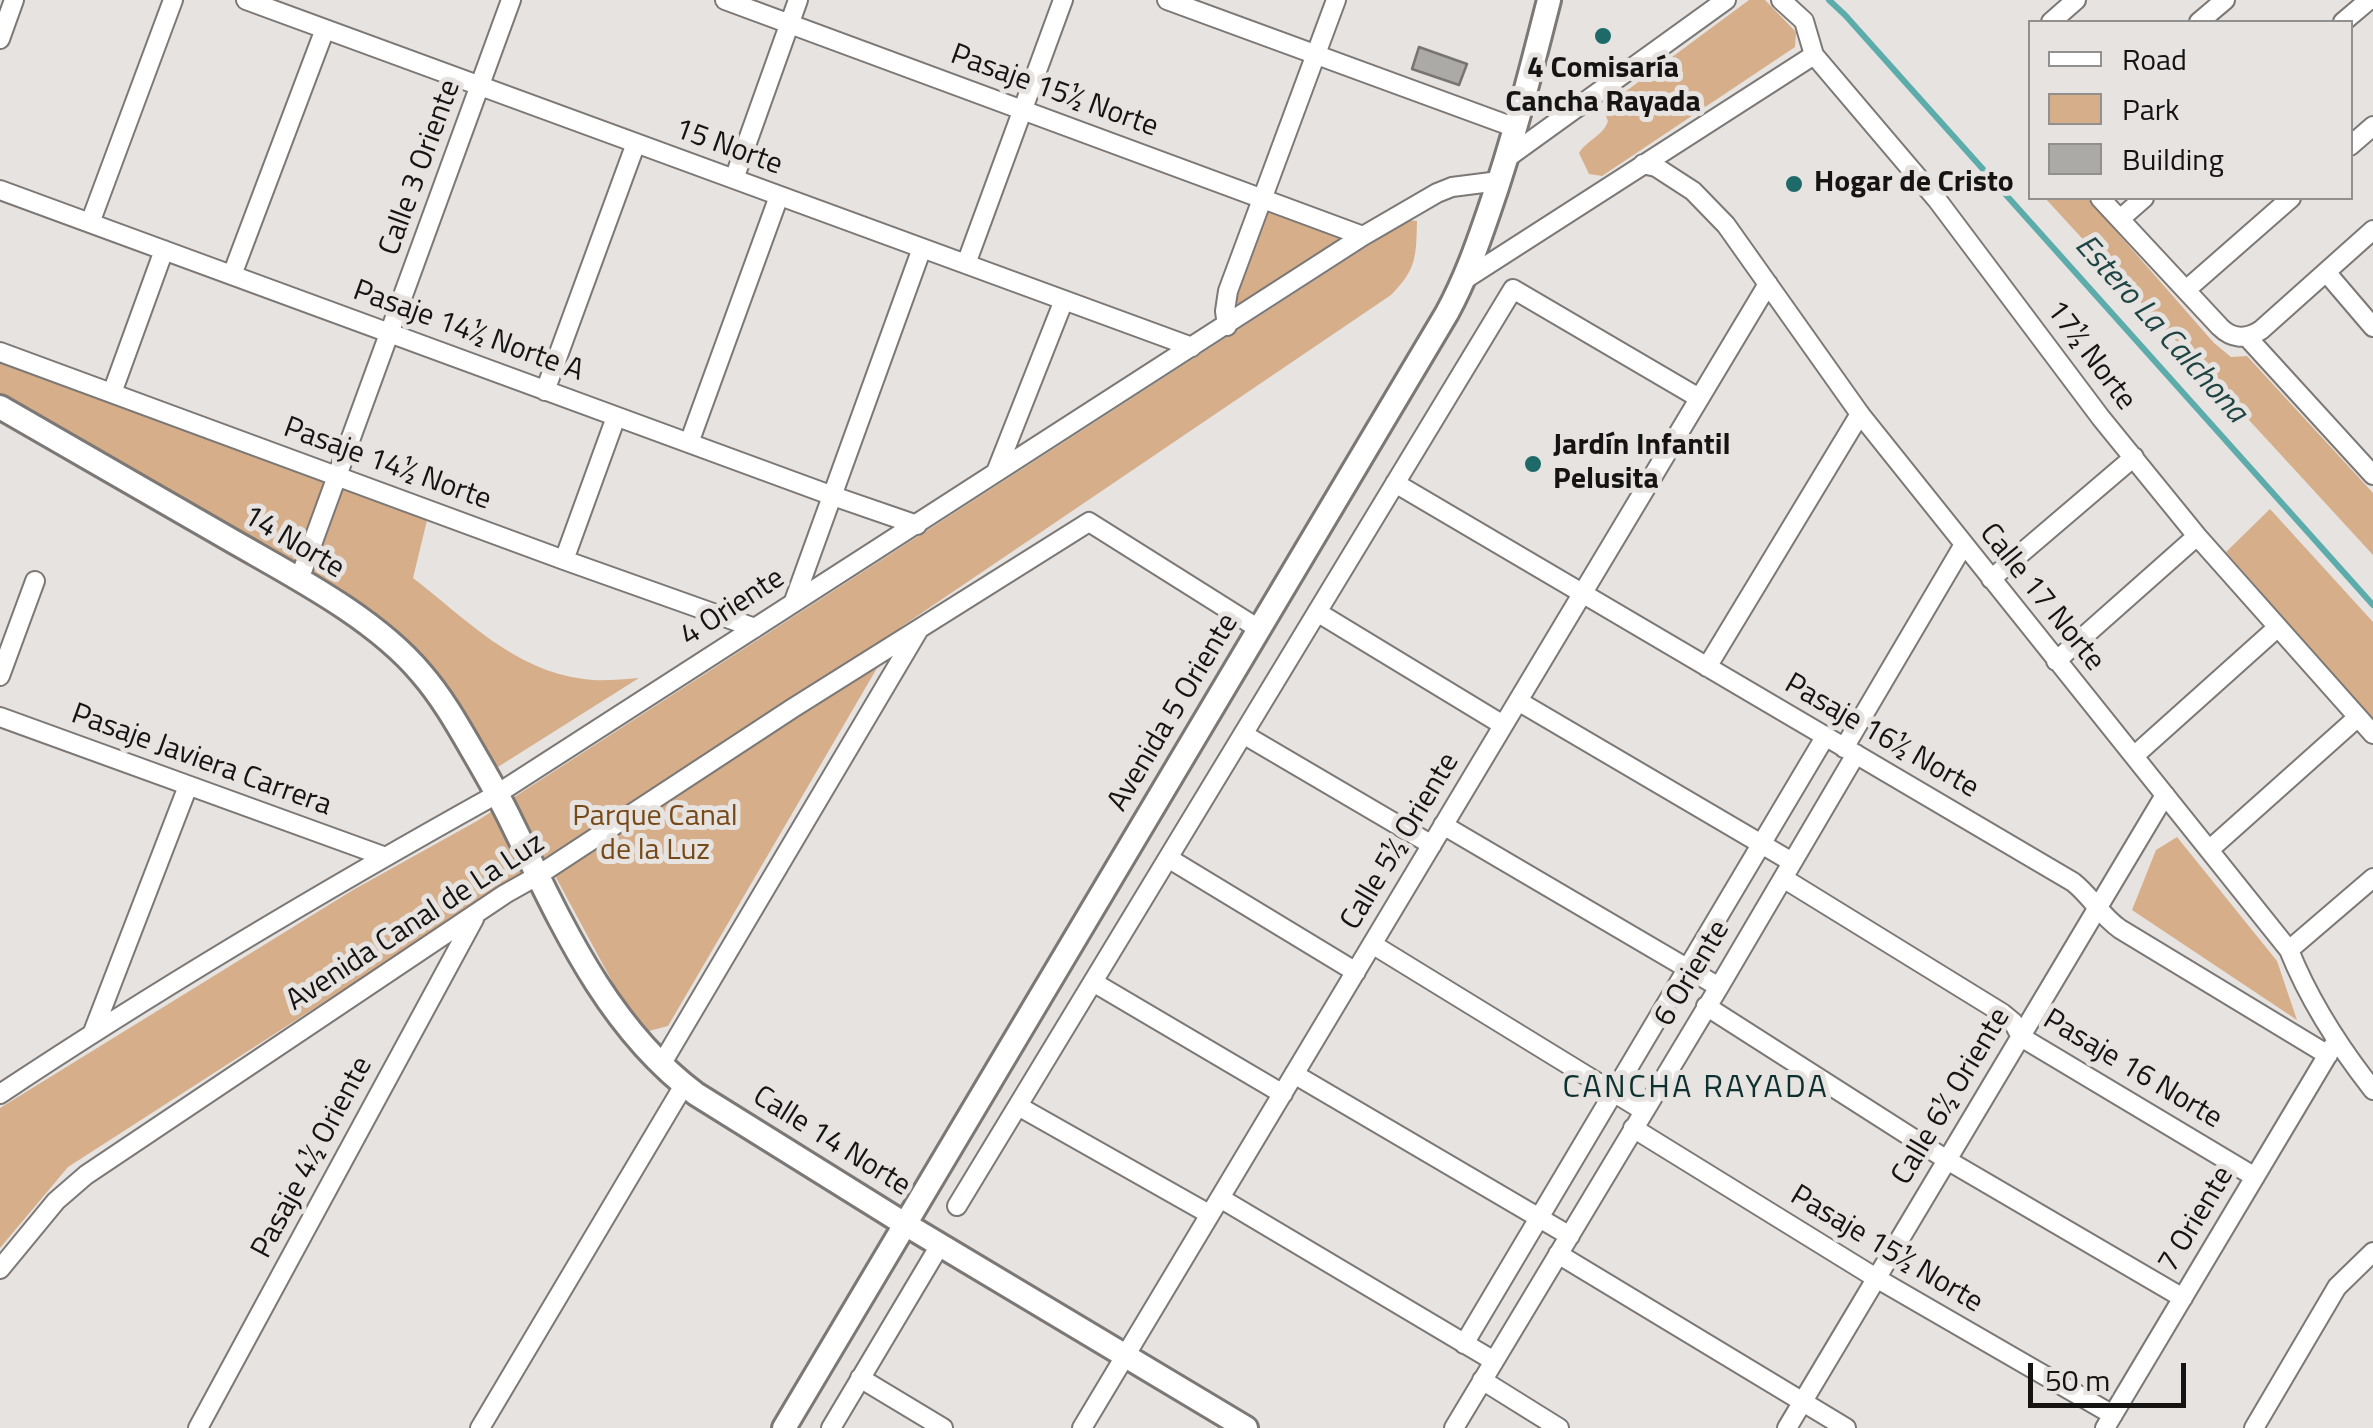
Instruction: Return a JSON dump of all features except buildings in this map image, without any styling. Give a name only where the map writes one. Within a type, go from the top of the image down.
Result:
[{"type":"street","points":[[0,39],[14,0]]},
{"type":"street","points":[[90,222],[173,0]]},
{"type":"street","name":"15 Norte","points":[[246,0],[1192,348]]},
{"type":"street","name":"Calle 3 Oriente","points":[[300,580],[511,0]]},
{"type":"street","name":"Pasaje 15½ Norte","points":[[725,0],[1363,236]]},
{"type":"street","points":[[734,179],[798,0]]},
{"type":"street","points":[[966,264],[1063,0]]},
{"type":"street","points":[[1227,326],[1228,291],[1336,0]]},
{"type":"street","name":"Avenida 5 Oriente","points":[[784,1428],[1448,313],[1464,280],[1503,170],[1549,0]]},
{"type":"street","points":[[1503,170],[1726,0]]},
{"type":"street","name":"17½ Norte","points":[[1781,0],[1804,21],[1814,55],[1938,201],[2101,418],[2198,536],[2373,734]]},
{"type":"street","points":[[2052,20],[2076,0]]},
{"type":"street","points":[[2201,20],[2225,0]]},
{"type":"street","points":[[2345,20],[2369,0]]},
{"type":"street","points":[[1172,1],[1516,128]]},
{"type":"street","points":[[232,275],[325,29]]},
{"type":"street","points":[[1464,280],[1814,55]]},
{"type":"street","points":[[2353,143],[2373,126]]},
{"type":"street","points":[[546,391],[636,143]]},
{"type":"street","name":"Calle 17 Norte","points":[[1642,164],[1675,178],[1711,207],[1860,414],[2288,950],[2332,1048],[2373,1090]]},
{"type":"street","name":"4 Oriente","points":[[0,1094],[93,1032],[383,856],[497,794],[1363,236],[1436,193],[1503,170]]},
{"type":"street","name":"Pasaje 14½ Norte A","points":[[0,190],[917,525]]},
{"type":"street","points":[[689,443],[779,196]]},
{"type":"street","points":[[2102,200],[2225,332],[2243,337],[2373,474]]},
{"type":"street","points":[[2120,219],[2142,200]]},
{"type":"street","points":[[2186,290],[2289,200]]},
{"type":"street","points":[[2243,337],[2261,330],[2373,230]]},
{"type":"street","points":[[794,600],[922,248]]},
{"type":"street","points":[[112,393],[164,250]]},
{"type":"street","points":[[2326,272],[2373,327]]},
{"type":"street","name":"Calle 5½ Oriente","points":[[1082,1428],[1768,284]]},
{"type":"street","points":[[957,1206],[1513,289],[1700,398]]},
{"type":"street","points":[[996,473],[1064,300]]},
{"type":"street","name":"Pasaje 14½ Norte","points":[[0,352],[756,628]]},
{"type":"street","name":"14 Norte","points":[[0,407],[300,580],[381,632],[403,652],[446,705],[497,794]]},
{"type":"street","points":[[1707,666],[1860,414]]},
{"type":"street","points":[[564,560],[616,416]]},
{"type":"street","points":[[1991,579],[2134,457]]},
{"type":"street","name":"Pasaje 16½ Norte","points":[[1395,482],[2073,882],[2120,930],[2332,1048]]},
{"type":"street","name":"Avenida Canal de La Luz","points":[[0,1270],[56,1201],[86,1175],[505,894],[1089,522],[1259,629]]},
{"type":"street","points":[[2056,661],[2198,536]]},
{"type":"street","name":"6 Oriente","points":[[1454,1428],[1787,870],[1963,546]]},
{"type":"street","points":[[0,676],[35,581]]},
{"type":"street","points":[[1317,612],[1504,725]]},
{"type":"street","points":[[2134,756],[2278,627]]},
{"type":"street","points":[[661,1065],[919,628]]},
{"type":"street","name":"Pasaje 16 Norte","points":[[1518,701],[1762,844],[1787,870],[2002,1012],[2021,1037],[2255,1177]]},
{"type":"street","name":"Pasaje Javiera Carrera","points":[[0,717],[383,856]]},
{"type":"street","points":[[2209,850],[2358,717]]},
{"type":"street","points":[[1243,734],[1432,845]]},
{"type":"street","name":"6 Oriente","points":[[1464,1344],[1825,737]]},
{"type":"street","points":[[93,1032],[188,786]]},
{"type":"street","name":"Calle 14 Norte","points":[[497,794],[600,991],[627,1029],[684,1085],[905,1224],[1244,1428]]},
{"type":"street","name":"Calle 6½ Oriente","points":[[1787,1428],[2165,795]]},
{"type":"street","points":[[1444,825],[1719,987]]},
{"type":"street","points":[[1168,858],[1356,972]]},
{"type":"street","points":[[2288,950],[2370,887]]},
{"type":"street","name":"Pasaje 4½ Oriente","points":[[198,1428],[476,915]]},
{"type":"street","points":[[1372,944],[1644,1110]]},
{"type":"street","points":[[1093,982],[1282,1094]]},
{"type":"street","points":[[1706,1006],[1947,1160],[2182,1298]]},
{"type":"street","name":"7 Oriente","points":[[2109,1422],[2332,1048]]},
{"type":"street","points":[[1294,1074],[1570,1236]]},
{"type":"street","points":[[480,1428],[684,1085]]},
{"type":"street","points":[[1018,1106],[1209,1214]]},
{"type":"street","name":"Pasaje 15½ Norte","points":[[1633,1128],[2109,1422]]},
{"type":"street","points":[[1220,1198],[1494,1362]]},
{"type":"street","points":[[831,1428],[940,1244]]},
{"type":"street","points":[[2254,1428],[2337,1287],[2373,1252]]},
{"type":"street","points":[[1558,1254],[1846,1428]]},
{"type":"street","points":[[860,1378],[942,1428]]},
{"type":"street","points":[[1482,1380],[1559,1428]]},
{"type":"green space","points":[[1749,0],[1765,0],[1796,32],[1795,47],[1602,176],[1589,174],[1579,153],[1606,126],[1604,111],[1610,103]]},
{"type":"green space","points":[[2047,200],[2089,200],[2214,343],[2231,357],[2247,356],[2373,493],[2373,555]]},
{"type":"green space","points":[[1272,209],[1341,234],[1344,239],[1242,305],[1234,301],[1266,212]]},
{"type":"green space","name":"Parque Canal de la Luz","points":[[1408,220],[1417,221],[1413,261],[1391,295],[901,627],[668,1026],[649,1031],[620,996],[546,859],[68,1167],[0,1248],[0,1108],[353,890],[477,821]]},
{"type":"green space","points":[[0,358],[429,512],[413,578],[472,626],[514,654],[559,674],[598,680],[639,678],[482,777],[405,644],[0,401]]},
{"type":"green space","points":[[2270,509],[2373,622],[2373,720],[2226,552]]},
{"type":"green space","points":[[2177,837],[2277,961],[2297,1020],[2132,910],[2156,850]]},
{"type":"waterway","name":"Estero La Calchona","points":[[1829,0],[2373,605]]},
{"type":"place","name":"4 Comisaría Cancha Rayada","points":[[1603,36]]},
{"type":"place","name":"Hogar de Cristo","points":[[1794,184]]},
{"type":"place","name":"Jardín Infantil Pelusita","points":[[1533,464]]},
{"type":"district","name":"CANCHA RAYADA","points":[[1696,1089]]}]
